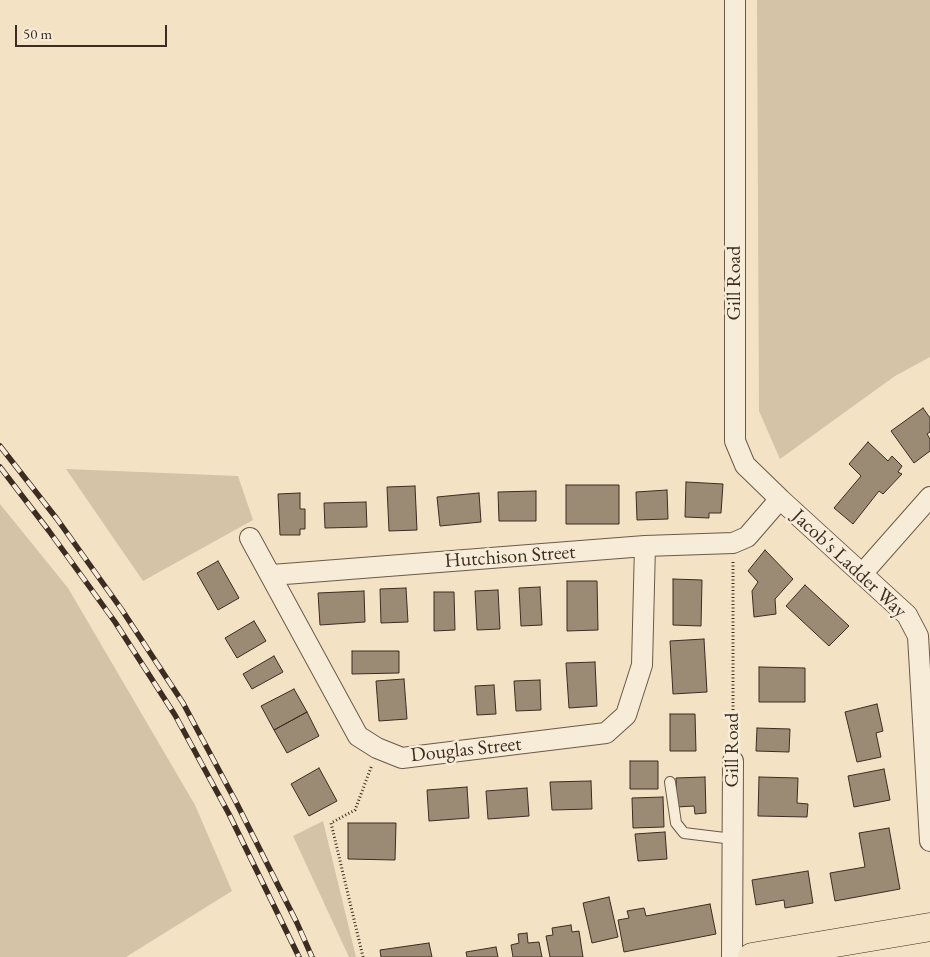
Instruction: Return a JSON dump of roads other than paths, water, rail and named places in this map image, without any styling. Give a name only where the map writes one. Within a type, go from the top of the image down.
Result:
[{"type":"main road","points":[[752,957],[930,927]]},
{"type":"street","name":"Gill Road","points":[[735,0],[735,441],[745,465],[780,499]]},
{"type":"street","points":[[862,574],[930,497]]},
{"type":"street","name":"Hutchison Street","points":[[272,575],[740,540],[780,499]]},
{"type":"street","name":"Jacob's Ladder Way","points":[[780,499],[907,615],[918,636],[930,840]]},
{"type":"street","name":"Douglas Street","points":[[250,538],[272,575],[358,736],[377,748],[402,758],[606,733],[626,715],[642,665],[645,546]]},
{"type":"street","name":"Gill Road","points":[[732,957],[733,761]]},
{"type":"lane","points":[[670,782],[676,823],[684,833],[733,839]]},
{"type":"railway","points":[[0,446],[57,519],[122,610],[183,703],[236,802],[297,923],[312,957]]},
{"type":"railway","points":[[0,467],[115,622],[175,715],[229,814],[299,957]]}]
